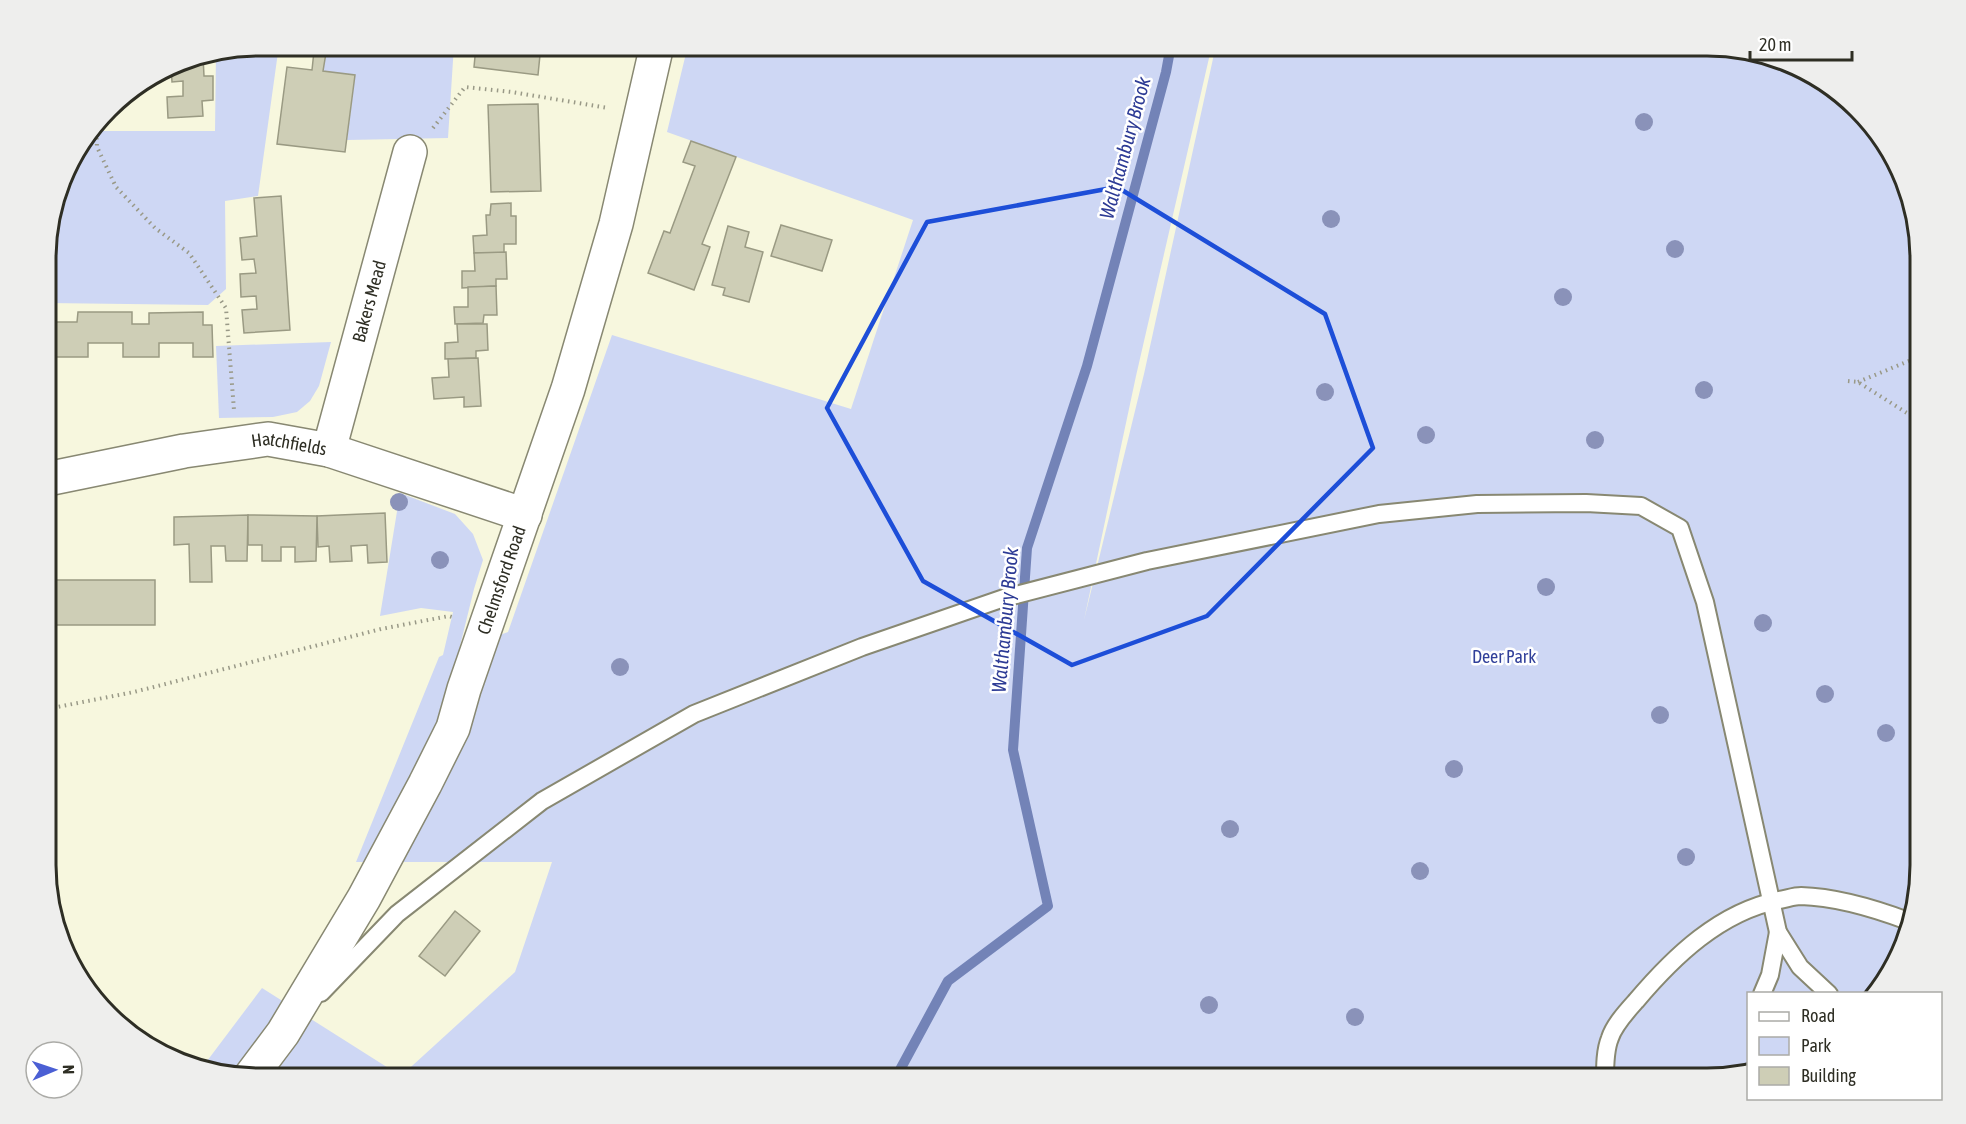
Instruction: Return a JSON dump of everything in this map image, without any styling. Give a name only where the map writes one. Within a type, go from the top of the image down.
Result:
[{"type":"street","name":"Chelmsford Road","points":[[257,1068],[283,1033],[364,898],[453,728],[464,689],[568,389],[616,224],[654,56]]},
{"type":"street","name":"Bakers Mead","points":[[329,450],[408,157]]},
{"type":"street","name":"Hatchfields","points":[[56,476],[184,451],[267,439],[329,450],[525,516]]},
{"type":"lane","points":[[283,1033],[397,914],[542,801],[694,714],[862,647],[1004,598],[1052,585],[1147,561],[1379,514],[1477,504],[1586,503],[1641,506],[1680,528],[1705,602],[1778,932],[1800,966],[1828,992]]},
{"type":"lane","points":[[1605,1068],[1610,1037],[1625,1014],[1655,978],[1681,952],[1739,913],[1800,896],[1877,910],[1903,919]]},
{"type":"lane","points":[[1762,992],[1770,975],[1778,932]]},
{"type":"path","points":[[408,157],[465,87],[512,92],[641,113]]},
{"type":"path","points":[[96,136],[97,147],[116,187],[155,228],[189,253],[226,308],[236,444]]},
{"type":"path","points":[[1858,382],[1910,360]]},
{"type":"path","points":[[1848,381],[1858,382],[1910,415]]},
{"type":"path","points":[[56,707],[134,692],[381,629],[448,616],[486,626]]},
{"type":"highlighted area","points":[[1117,187],[1325,314],[1373,448],[1207,616],[1072,665],[923,581],[827,408],[927,222]]},
{"type":"green space","points":[[245,56],[277,56],[258,196],[225,201],[226,289],[208,305],[56,303],[59,219],[71,181],[83,157],[101,131],[215,131],[216,60]]},
{"type":"green space","points":[[326,56],[453,56],[448,138],[347,140],[355,75],[323,71]]},
{"type":"green space","name":"Deer Park","points":[[685,56],[1209,56],[1136,376],[1084,620],[1144,374],[1214,56],[1734,57],[1760,62],[1785,71],[1831,97],[1869,135],[1890,168],[1907,219],[1910,245],[1910,879],[1907,905],[1900,931],[1890,956],[1869,989],[1866,992],[1747,992],[1747,1065],[1721,1068],[410,1068],[515,972],[552,862],[356,862],[439,657],[443,655],[453,612],[421,608],[380,616],[400,493],[455,514],[473,534],[483,560],[459,650],[508,632],[612,335],[851,409],[913,220],[667,132]]},
{"type":"green space","points":[[331,342],[319,386],[310,401],[297,412],[273,417],[219,418],[216,346]]},
{"type":"green space","points":[[262,988],[388,1068],[258,1068],[232,1067],[206,1062]]},
{"type":"building","points":[[313,56],[326,56],[323,71],[355,75],[345,152],[277,144],[287,67],[312,70]]},
{"type":"building","points":[[475,56],[540,56],[538,75],[474,67]]},
{"type":"building","points":[[203,63],[204,76],[213,76],[213,100],[202,101],[203,116],[168,118],[167,97],[183,96],[183,81],[172,82],[172,76]]},
{"type":"building","points":[[538,104],[541,191],[491,192],[488,105]]},
{"type":"building","points":[[691,141],[736,157],[702,244],[710,247],[694,290],[648,273],[664,231],[670,233],[695,166],[683,162]]},
{"type":"building","points":[[281,196],[290,330],[244,333],[242,310],[257,309],[256,296],[241,297],[240,274],[256,273],[254,259],[242,260],[240,238],[257,236],[254,198]]},
{"type":"building","points":[[511,203],[511,216],[516,216],[516,244],[504,244],[504,253],[474,253],[473,236],[487,235],[486,215],[490,215],[491,204]]},
{"type":"building","points":[[781,225],[832,240],[822,271],[771,256]]},
{"type":"building","points":[[728,226],[749,232],[745,247],[763,252],[749,302],[723,295],[725,288],[712,285]]},
{"type":"building","points":[[506,252],[507,279],[496,279],[496,286],[462,288],[462,271],[475,271],[474,253]]},
{"type":"building","points":[[496,286],[497,315],[484,315],[483,323],[455,324],[454,307],[468,307],[468,287]]},
{"type":"building","points":[[78,312],[132,312],[132,324],[149,324],[149,313],[203,312],[203,325],[212,325],[213,357],[193,357],[193,343],[159,343],[159,357],[123,357],[123,343],[88,343],[88,357],[56,357],[56,322],[77,322]]},
{"type":"building","points":[[457,324],[487,324],[488,350],[476,351],[476,358],[445,359],[445,343],[458,342]]},
{"type":"building","points":[[478,358],[481,406],[464,407],[464,397],[434,399],[432,378],[449,377],[448,359]]},
{"type":"building","points":[[385,513],[387,562],[368,563],[367,545],[351,546],[352,561],[330,562],[329,546],[318,547],[317,516]]},
{"type":"building","points":[[248,515],[247,561],[226,561],[225,546],[211,546],[212,582],[190,582],[189,544],[174,545],[174,517]]},
{"type":"building","points":[[248,515],[317,516],[316,561],[295,562],[295,547],[281,547],[281,561],[262,561],[262,545],[248,545]]},
{"type":"building","points":[[56,580],[155,580],[155,625],[56,625]]},
{"type":"building","points":[[455,911],[480,931],[445,976],[419,956]]},
{"type":"waterway","name":"Walthambury Brook","points":[[901,1068],[948,981],[1048,906],[1013,750],[1027,548],[1087,366],[1169,56]]}]
